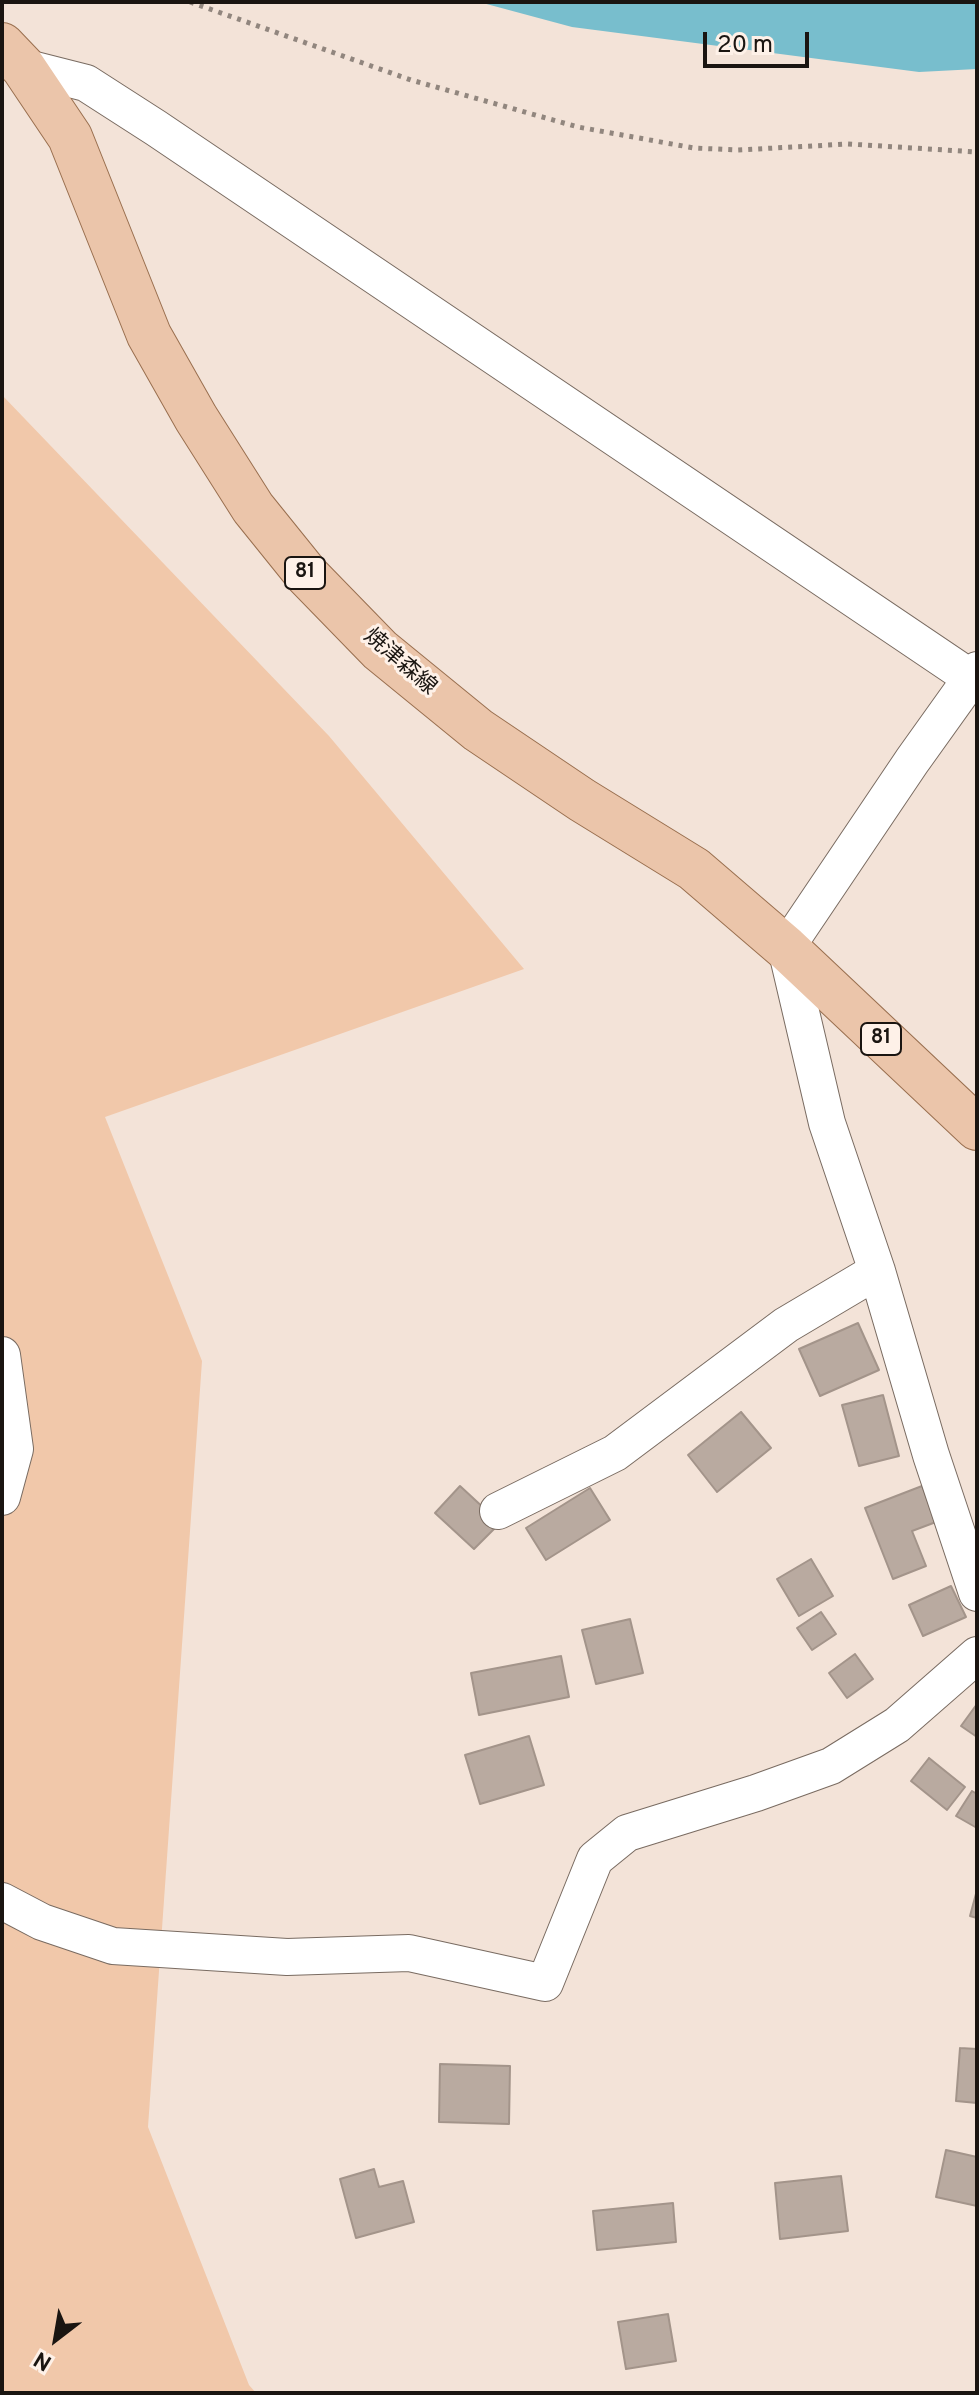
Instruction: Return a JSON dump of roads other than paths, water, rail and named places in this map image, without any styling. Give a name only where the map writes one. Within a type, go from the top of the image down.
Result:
[{"type":"main road","name":"焼津森線","points":[[13,56],[70,137],[149,335],[196,418],[253,508],[307,575],[380,650],[478,730],[582,800],[694,869],[786,948],[977,1128]]},
{"type":"street","points":[[13,56],[86,83],[975,677],[912,761],[786,948],[827,1123],[877,1271],[931,1455],[977,1593]]},
{"type":"street","points":[[498,1511],[615,1453],[786,1325],[877,1271]]},
{"type":"street","points":[[2,1355],[15,1449],[2,1497]]},
{"type":"street","points":[[2,1901],[42,1922],[113,1946],[287,1957],[409,1953],[545,1983],[595,1859],[627,1833],[831,1766],[897,1725],[977,1655]]},
{"type":"water","points":[[479,2],[977,2],[977,69],[919,72],[572,27]]}]
